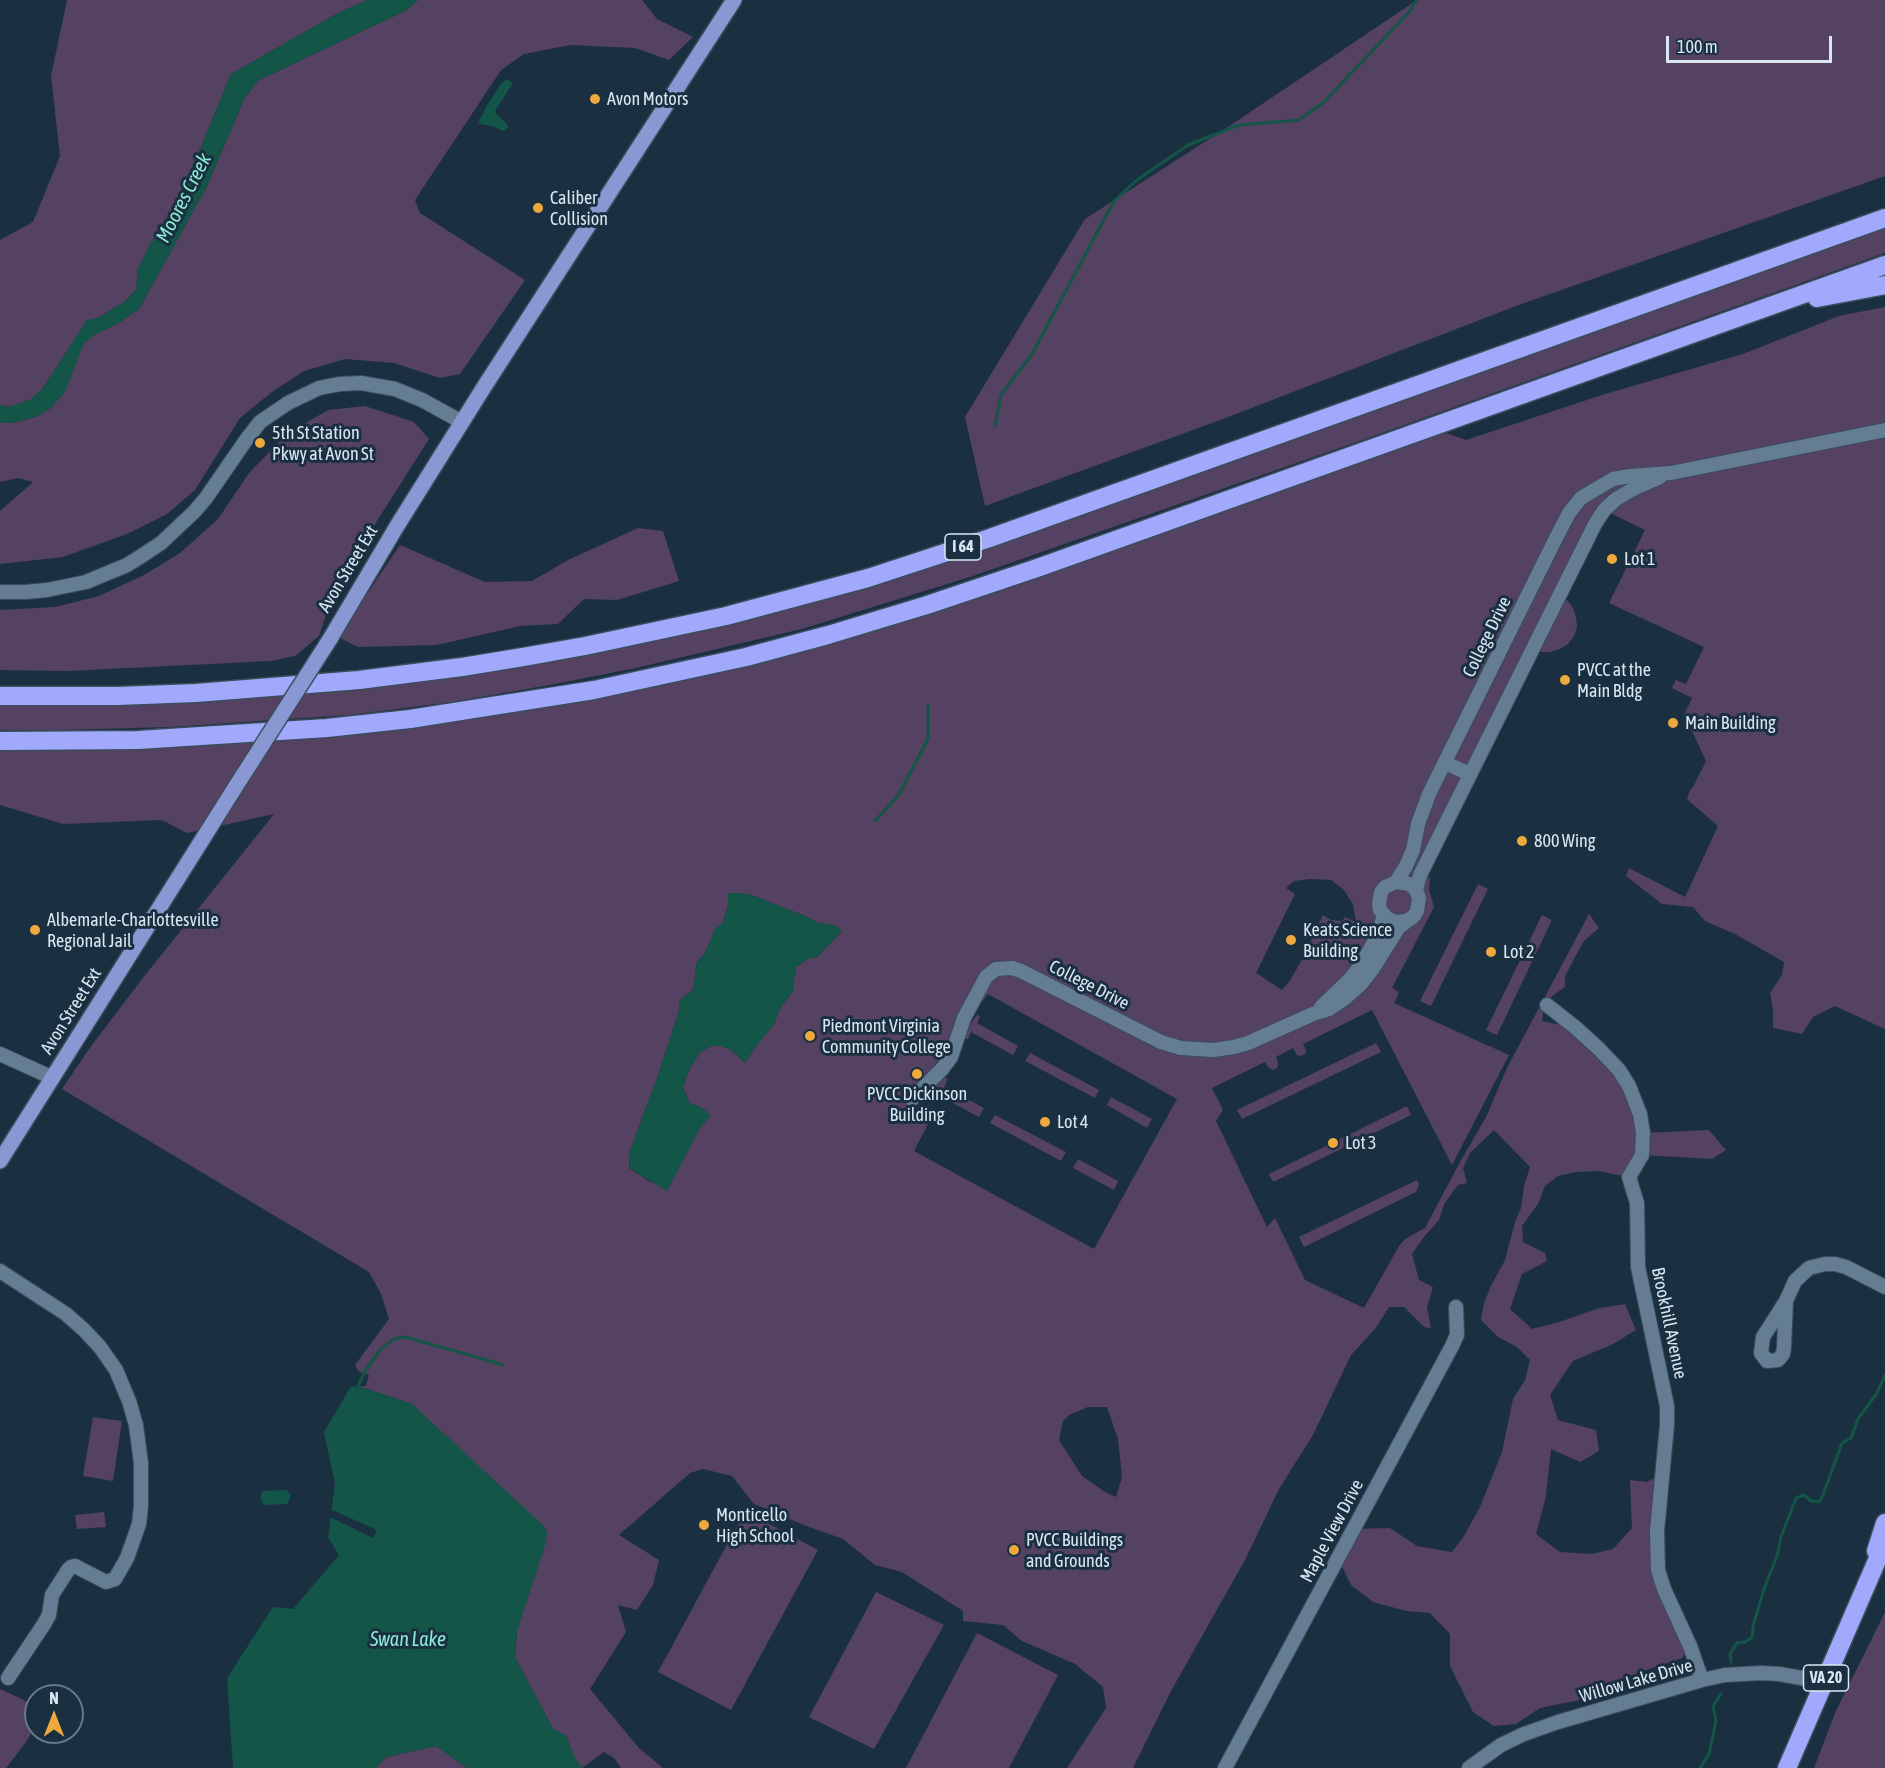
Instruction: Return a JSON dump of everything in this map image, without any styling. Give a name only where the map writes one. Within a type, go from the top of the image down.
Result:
[{"type":"highway","name":"I 64","points":[[0,696],[196,693],[359,680],[462,667],[544,653],[737,613],[868,578],[987,539],[1885,218]]},
{"type":"highway","name":"I 64","points":[[0,741],[138,740],[386,722],[594,690],[746,657],[927,606],[1885,265]]},
{"type":"highway","points":[[1774,305],[1885,285]]},
{"type":"highway","name":"VA 20","points":[[1864,1587],[1885,1523]]},
{"type":"highway","name":"VA 20","points":[[1787,1768],[1885,1542]]},
{"type":"main road","name":"Avon Street Ext","points":[[0,1161],[330,639],[462,422],[734,0]]},
{"type":"street","points":[[0,592],[37,591],[86,582],[127,565],[143,555],[161,543],[194,513],[260,422],[274,410],[319,388],[361,383],[395,389],[422,400],[462,422]]},
{"type":"street","name":"College Drive","points":[[1313,1014],[1351,978],[1377,937],[1384,915],[1380,910],[1379,898],[1385,887],[1395,882],[1406,866],[1413,850],[1422,809],[1569,513],[1587,494],[1614,479],[1671,473],[1885,430]]},
{"type":"street","name":"College Drive","points":[[912,1099],[951,1057],[964,1018],[986,977],[991,972],[1003,968],[1021,971],[1161,1042],[1195,1050],[1213,1050],[1248,1043],[1329,1009],[1344,999],[1361,984],[1382,956],[1392,937],[1405,921],[1414,916],[1419,907],[1416,890],[1420,875],[1599,516],[1622,495],[1671,473]]},
{"type":"street","points":[[1445,763],[1470,774]]},
{"type":"street","points":[[1395,882],[1405,882],[1416,890]]},
{"type":"street","points":[[1384,915],[1391,920],[1405,921]]},
{"type":"street","name":"Brookhill Avenue","points":[[1547,1005],[1584,1035],[1619,1070],[1629,1086],[1640,1114],[1643,1133],[1641,1155],[1629,1177],[1637,1203],[1638,1267],[1667,1406],[1657,1531],[1658,1570],[1664,1590],[1690,1646],[1701,1680]]},
{"type":"street","points":[[0,1054],[52,1078]]},
{"type":"street","points":[[1786,1301],[1795,1281],[1801,1274],[1809,1268],[1825,1264],[1846,1267],[1885,1287]]},
{"type":"street","points":[[0,1270],[66,1314],[100,1347],[116,1370],[129,1401],[136,1425],[141,1463],[141,1506],[138,1524],[127,1558],[115,1579],[106,1582],[75,1566],[68,1570],[52,1595],[49,1615],[8,1678]]},
{"type":"street","name":"Maple View Drive","points":[[1225,1768],[1452,1346],[1457,1335],[1456,1307]]},
{"type":"street","name":"Willow Lake Drive","points":[[1469,1768],[1501,1745],[1524,1734],[1701,1680],[1761,1672],[1824,1682]]},
{"type":"shaded area","points":[[67,0],[368,0],[340,12],[231,74],[173,208],[151,242],[138,269],[136,290],[124,302],[98,318],[87,321],[43,388],[31,400],[10,407],[0,405],[0,240],[33,222],[60,156],[51,76]]},
{"type":"shaded area","points":[[418,0],[642,0],[657,19],[693,37],[669,60],[635,48],[570,45],[524,54],[501,70],[415,200],[420,213],[525,280],[460,374],[440,378],[394,363],[345,359],[304,371],[272,392],[240,418],[195,490],[167,514],[127,534],[63,557],[0,564],[0,511],[33,482],[18,478],[0,482],[0,422],[13,423],[38,416],[52,407],[84,343],[139,309],[207,186],[245,97],[259,80],[407,10]]},
{"type":"shaded area","points":[[1417,0],[1885,0],[1885,176],[1516,306],[1223,419],[985,506],[965,417],[1085,219],[1231,125]]},
{"type":"shaded area","points":[[1885,222],[1885,253],[973,576],[802,629],[636,668],[555,684],[452,702],[349,715],[169,727],[0,730],[0,700],[247,695],[776,608]]},
{"type":"shaded area","name":"Piedmont Virginia Community College","points":[[1885,307],[1885,1029],[1835,1006],[1813,1017],[1802,1034],[1773,1028],[1770,993],[1782,975],[1784,962],[1735,934],[1705,921],[1693,907],[1662,904],[1626,876],[1629,868],[1685,897],[1718,826],[1687,799],[1706,761],[1686,718],[1683,717],[1692,698],[1672,688],[1676,680],[1686,684],[1704,647],[1609,603],[1645,530],[1604,510],[1559,596],[1568,601],[1573,608],[1577,627],[1574,636],[1568,644],[1551,652],[1533,649],[1422,873],[1430,878],[1429,890],[1434,907],[1392,988],[1399,992],[1394,1003],[1509,1055],[1452,1165],[1372,1010],[1303,1044],[1306,1050],[1301,1056],[1297,1055],[1293,1048],[1276,1057],[1277,1068],[1273,1070],[1265,1062],[1212,1088],[1223,1110],[1216,1121],[1267,1227],[1275,1218],[1305,1280],[1364,1308],[1399,1246],[1405,1239],[1425,1228],[1486,1117],[1507,1068],[1589,914],[1599,928],[1583,942],[1565,976],[1565,987],[1552,996],[1544,1008],[1542,1021],[1576,1028],[1619,1070],[1643,1133],[1709,1130],[1726,1150],[1712,1159],[1642,1155],[1629,1177],[1598,1171],[1558,1176],[1545,1186],[1538,1204],[1522,1226],[1523,1242],[1545,1253],[1547,1261],[1522,1274],[1510,1309],[1532,1329],[1600,1308],[1625,1304],[1636,1330],[1613,1344],[1573,1361],[1550,1395],[1558,1420],[1596,1430],[1599,1451],[1580,1462],[1551,1449],[1546,1496],[1536,1534],[1560,1552],[1592,1554],[1613,1549],[1632,1528],[1630,1480],[1647,1482],[1663,1473],[1656,1552],[1690,1646],[1682,1658],[1623,1678],[1606,1689],[1580,1700],[1540,1708],[1516,1724],[1494,1726],[1473,1712],[1450,1666],[1450,1634],[1430,1613],[1406,1611],[1373,1602],[1351,1585],[1338,1558],[1353,1529],[1390,1528],[1417,1546],[1452,1552],[1480,1507],[1502,1452],[1513,1399],[1525,1380],[1530,1360],[1517,1347],[1498,1337],[1481,1320],[1484,1303],[1505,1260],[1521,1208],[1530,1167],[1494,1130],[1470,1153],[1463,1168],[1467,1183],[1458,1185],[1444,1204],[1439,1220],[1412,1254],[1419,1280],[1433,1287],[1427,1307],[1431,1329],[1423,1326],[1404,1307],[1389,1307],[1375,1329],[1351,1355],[1313,1435],[1279,1489],[1245,1560],[1171,1691],[1133,1768],[1067,1768],[1106,1708],[1103,1687],[1075,1664],[1022,1641],[1003,1625],[963,1621],[963,1611],[902,1572],[875,1565],[843,1539],[754,1504],[732,1476],[703,1469],[690,1473],[619,1535],[659,1560],[653,1585],[637,1610],[618,1605],[626,1632],[590,1689],[639,1748],[663,1768],[621,1768],[614,1758],[604,1752],[582,1768],[575,1759],[566,1736],[553,1729],[515,1657],[517,1631],[412,1404],[358,1386],[366,1386],[369,1375],[359,1372],[355,1365],[389,1319],[381,1294],[369,1272],[62,1089],[142,979],[274,814],[187,833],[162,820],[63,824],[0,805],[0,741],[327,728],[746,657],[1429,427],[1466,440],[1605,394],[1743,354],[1839,316]],"holes":[[[1331,880],[1343,889],[1353,904],[1356,922],[1345,917],[1342,921],[1331,920],[1323,915],[1303,958],[1282,990],[1256,973],[1295,894],[1286,888],[1294,881]],[[729,893],[741,893],[754,896],[818,923],[835,925],[842,931],[816,958],[810,958],[796,967],[794,989],[780,1008],[774,1024],[745,1063],[731,1050],[722,1046],[711,1046],[700,1052],[690,1068],[683,1087],[689,1103],[700,1107],[710,1115],[700,1128],[671,1182],[652,1183],[629,1168],[630,1151],[657,1078],[679,1011],[680,1000],[693,990],[697,962],[705,953],[714,930],[723,923]],[[988,994],[1177,1099],[1094,1249],[914,1151],[928,1124],[918,1118],[907,1101]],[[1088,1407],[1107,1407],[1118,1439],[1122,1477],[1116,1497],[1082,1476],[1059,1440],[1063,1421],[1069,1415]]]},
{"type":"shaded area","points":[[365,406],[414,422],[429,439],[370,532],[330,603],[319,636],[295,656],[271,661],[67,671],[0,670],[0,610],[55,607],[99,596],[144,575],[180,553],[218,519],[249,473],[287,434],[328,410]]},
{"type":"shaded area","points":[[638,528],[663,531],[679,581],[617,600],[584,599],[558,624],[520,626],[437,645],[358,647],[338,637],[400,545],[485,582],[532,581],[568,560]]},
{"type":"shaded area","points":[[1478,884],[1488,889],[1431,1006],[1420,1001]]},
{"type":"shaded area","points":[[1542,915],[1552,920],[1497,1035],[1486,1030]]},
{"type":"shaded area","points":[[977,1015],[980,1016],[977,1023],[1018,1046],[1013,1055],[971,1032],[968,1039],[965,1039],[966,1030]]},
{"type":"shaded area","points":[[1376,1043],[1381,1052],[1242,1119],[1237,1110]]},
{"type":"shaded area","points":[[1030,1053],[1099,1090],[1095,1098],[1025,1061]]},
{"type":"shaded area","points":[[944,1077],[948,1079],[944,1087],[984,1108],[979,1117],[938,1095],[933,1102],[931,1101],[935,1086]]},
{"type":"shaded area","points":[[1111,1097],[1152,1119],[1147,1128],[1107,1105]]},
{"type":"shaded area","points":[[1407,1106],[1411,1115],[1273,1182],[1269,1174]]},
{"type":"shaded area","points":[[995,1115],[1066,1152],[1061,1161],[990,1123]]},
{"type":"shaded area","points":[[1078,1159],[1118,1181],[1114,1190],[1073,1168]]},
{"type":"shaded area","points":[[1417,1180],[1419,1185],[1416,1192],[1304,1247],[1299,1237]]},
{"type":"shaded area","points":[[93,1417],[122,1421],[113,1481],[83,1476]]},
{"type":"shaded area","points":[[745,1511],[818,1550],[731,1710],[658,1672]]},
{"type":"shaded area","points":[[104,1512],[106,1527],[77,1529],[75,1515]]},
{"type":"shaded area","points":[[876,1592],[944,1625],[874,1749],[809,1717]]},
{"type":"shaded area","points":[[1885,1612],[1885,1768],[1814,1768],[1835,1713]]},
{"type":"shaded area","points":[[977,1633],[1058,1675],[1009,1768],[906,1768]]},
{"type":"shaded area","points":[[0,1689],[24,1700],[24,1744],[6,1768],[0,1768]]},
{"type":"shaded area","points":[[436,1746],[467,1768],[376,1768],[386,1757]]},
{"type":"water","name":"Moores Creek","points":[[368,0],[418,0],[407,10],[259,80],[245,97],[207,186],[139,309],[84,343],[65,392],[52,407],[38,416],[13,423],[0,422],[0,405],[10,407],[31,399],[43,388],[87,320],[98,318],[124,302],[136,290],[138,269],[151,242],[173,208],[231,74],[340,12]]},
{"type":"water","points":[[507,79],[513,83],[495,111],[508,128],[503,131],[492,126],[478,124],[500,85]]},
{"type":"water","points":[[728,893],[754,896],[818,923],[835,925],[842,931],[816,958],[810,958],[796,967],[794,989],[780,1008],[774,1024],[745,1063],[731,1050],[722,1046],[711,1046],[700,1052],[690,1068],[683,1087],[689,1103],[711,1115],[700,1128],[667,1191],[629,1168],[630,1151],[657,1078],[679,1011],[680,1000],[693,990],[697,962],[705,953],[714,930],[723,923],[728,905]]},
{"type":"water","name":"Swan Lake","points":[[351,1386],[412,1404],[546,1528],[544,1549],[517,1631],[515,1657],[553,1729],[566,1736],[582,1768],[467,1768],[436,1746],[386,1757],[376,1768],[233,1768],[227,1678],[273,1607],[293,1609],[339,1555],[328,1537],[335,1484],[324,1432]]},
{"type":"water","points":[[287,1490],[291,1496],[287,1504],[264,1505],[260,1498],[263,1491]]},
{"type":"pier","points":[[330,1509],[377,1530],[373,1538],[328,1516]]},
{"type":"waterway","points":[[995,426],[1001,395],[1032,354],[1114,201],[1137,180],[1188,145],[1239,125],[1299,120],[1324,102],[1409,12],[1417,0]]},
{"type":"waterway","points":[[875,821],[898,796],[928,739],[928,705]]},
{"type":"waterway","points":[[358,1386],[365,1371],[381,1349],[394,1339],[405,1337],[502,1365]]},
{"type":"waterway","points":[[1731,1662],[1730,1654],[1737,1643],[1745,1642],[1752,1637],[1764,1589],[1796,1498],[1804,1495],[1811,1501],[1819,1502],[1842,1443],[1851,1438],[1858,1419],[1877,1393],[1885,1375]]},
{"type":"waterway","points":[[1700,1768],[1709,1754],[1716,1721],[1713,1706],[1721,1694]]},
{"type":"place","name":"Avon Motors","points":[[595,99]]},
{"type":"place","name":"Caliber Collision","points":[[538,208]]},
{"type":"place","name":"5th St Station Pkwy at Avon St","points":[[260,443]]},
{"type":"place","name":"Lot 1","points":[[1612,559]]},
{"type":"place","name":"PVCC at the Main Bldg","points":[[1565,680]]},
{"type":"place","name":"Main Building","points":[[1673,723]]},
{"type":"place","name":"800 Wing","points":[[1522,841]]},
{"type":"place","name":"Albemarle-Charlottesville Regional Jail","points":[[35,930]]},
{"type":"place","name":"Keats Science Building","points":[[1291,940]]},
{"type":"place","name":"Lot 2","points":[[1491,952]]},
{"type":"place","name":"Piedmont Virginia Community College","points":[[810,1036]]},
{"type":"place","name":"PVCC Dickinson Building","points":[[917,1074]]},
{"type":"place","name":"Lot 4","points":[[1045,1122]]},
{"type":"place","name":"Lot 3","points":[[1333,1143]]},
{"type":"place","name":"Monticello High School","points":[[704,1525]]},
{"type":"place","name":"PVCC Buildings and Grounds","points":[[1014,1550]]}]
